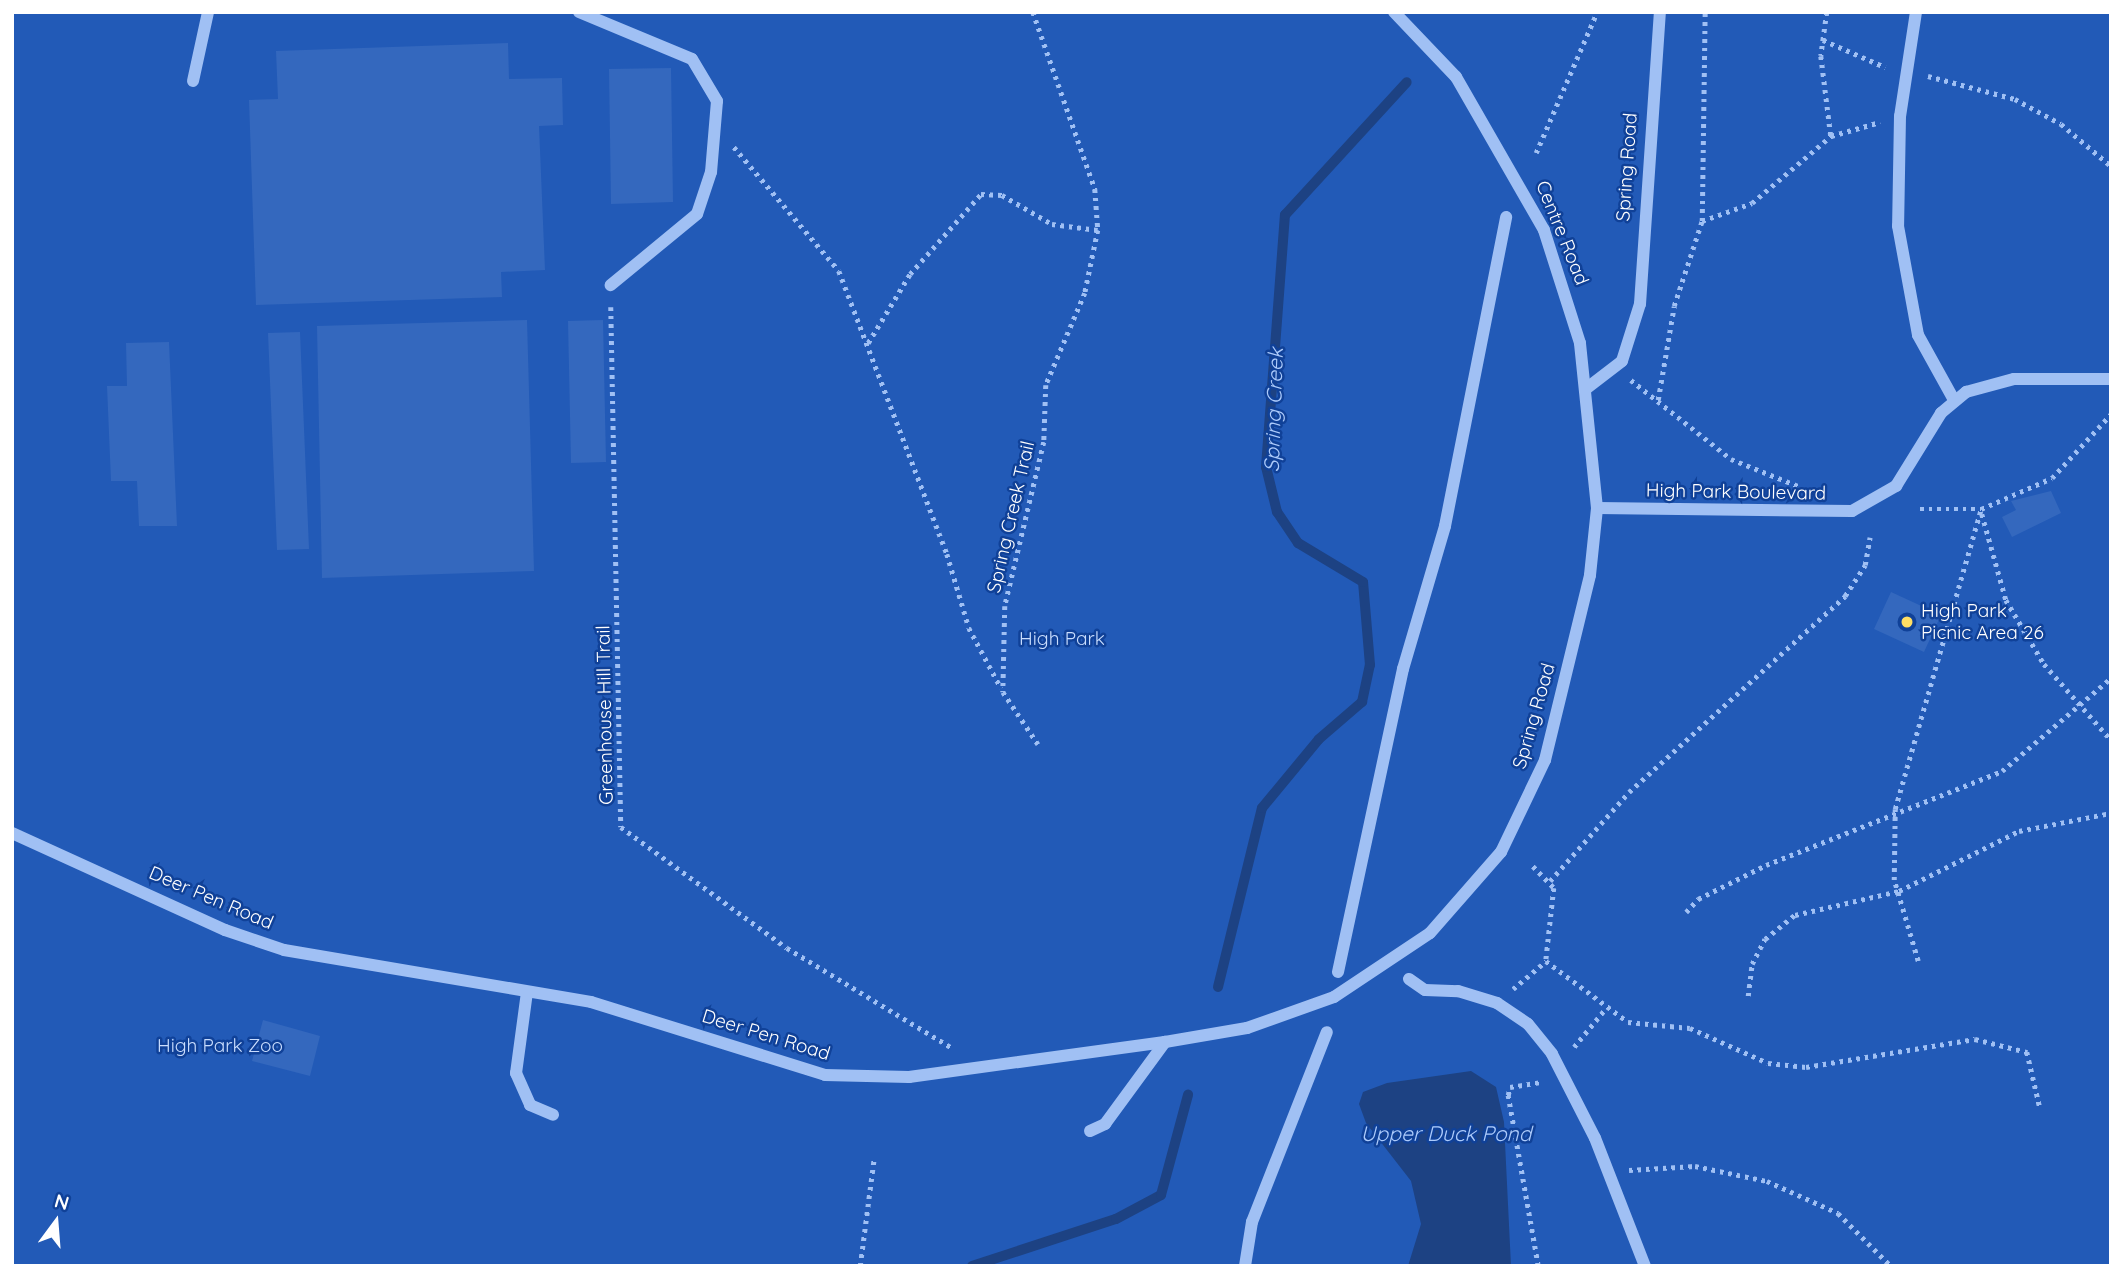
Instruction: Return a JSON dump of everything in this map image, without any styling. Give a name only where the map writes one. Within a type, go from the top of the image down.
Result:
[{"type":"street","points":[[193,81],[208,12]]},
{"type":"street","points":[[579,12],[692,59],[717,101],[711,172],[697,214],[611,285]]},
{"type":"street","name":"Centre Road","points":[[1394,12],[1456,78],[1521,181],[1562,276],[1587,388],[1597,508]]},
{"type":"street","name":"Spring Road","points":[[1587,388],[1622,361],[1640,304],[1660,12]]},
{"type":"street","points":[[1916,12],[1900,116],[1897,204],[1903,273],[1918,335],[1954,400],[1997,381],[2111,379]]},
{"type":"street","points":[[1338,972],[1403,669],[1445,526],[1506,217]]},
{"type":"street","name":"High Park Boulevard","points":[[1597,508],[1852,510],[1896,486],[1954,400]]},
{"type":"street","name":"Spring Road","points":[[1387,963],[1471,893],[1527,802],[1558,712],[1590,575],[1597,508]]},
{"type":"street","name":"Deer Pen Road","points":[[12,833],[225,930],[284,950],[591,1002],[785,1065],[860,1078],[1165,1042],[1247,1028],[1307,1009],[1387,963]]},
{"type":"street","points":[[1409,979],[1425,990],[1458,990],[1497,1003],[1528,1024],[1560,1072],[1609,1173],[1645,1266]]},
{"type":"street","points":[[527,992],[516,1073],[530,1104],[552,1115]]},
{"type":"street","points":[[1245,1266],[1252,1222],[1327,1032]]},
{"type":"street","points":[[1090,1130],[1105,1124],[1165,1042]]},
{"type":"path","name":"Spring Creek Trail","points":[[1003,692],[1005,606],[1044,443],[1046,385],[1085,293],[1098,230],[1095,189],[1033,12]]},
{"type":"path","points":[[1536,153],[1597,12]]},
{"type":"path","points":[[1658,400],[1674,306],[1702,221],[1705,12]]},
{"type":"path","points":[[1827,12],[1823,40],[1831,136]]},
{"type":"path","points":[[1823,40],[1844,55],[2015,99],[2061,124],[2111,166]]},
{"type":"path","points":[[1702,221],[1752,203],[1831,136],[1900,116]]},
{"type":"path","points":[[715,129],[839,271],[868,343],[969,628],[1003,692],[1038,744]]},
{"type":"path","points":[[868,343],[902,284],[981,194],[1002,195],[1052,224],[1098,230]]},
{"type":"path","name":"Greenhouse Hill Trail","points":[[611,285],[621,827],[787,948],[954,1049]]},
{"type":"path","points":[[1638,383],[1710,445],[1779,482]]},
{"type":"path","points":[[1920,509],[1981,509],[2052,478],[2111,414]]},
{"type":"path","points":[[1981,509],[2006,600],[2078,708],[2111,740]]},
{"type":"path","points":[[1918,961],[1899,891],[1892,851],[1895,809],[1981,509]]},
{"type":"path","points":[[1497,1003],[1546,961],[1550,881],[1629,792],[1845,596],[1864,565],[1870,537]]},
{"type":"path","points":[[1686,912],[1698,899],[1766,865],[1895,809],[2002,771],[2111,678]]},
{"type":"path","points":[[1748,996],[1752,964],[1765,939],[1795,915],[1899,891],[1999,838],[2111,813]]},
{"type":"path","points":[[1533,866],[1550,881]]},
{"type":"path","points":[[1546,961],[1606,1008],[1639,1027],[1690,1028],[1784,1066],[1975,1038],[2027,1052],[2040,1108]]},
{"type":"path","points":[[1538,1266],[1508,1095],[1510,1087],[1560,1072],[1606,1008]]},
{"type":"path","points":[[860,1266],[874,1158]]},
{"type":"path","points":[[1609,1173],[1695,1166],[1768,1181],[1838,1213],[1891,1266]]},
{"type":"green space","name":"High Park","points":[[12,12],[2111,12],[2111,1266],[12,1266]]},
{"type":"water","name":"Upper Duck Pond","points":[[1471,1071],[1496,1087],[1504,1122],[1511,1266],[1408,1266],[1421,1224],[1411,1181],[1366,1123],[1359,1104],[1363,1092],[1387,1083]]},
{"type":"building","points":[[508,43],[509,79],[562,78],[563,125],[539,126],[545,270],[501,272],[502,297],[256,305],[249,100],[278,99],[276,51]]},
{"type":"building","points":[[671,68],[673,202],[611,204],[609,69]]},
{"type":"building","points":[[527,320],[534,571],[322,578],[317,326]]},
{"type":"building","points":[[603,320],[606,462],[571,463],[568,321]]},
{"type":"building","points":[[300,332],[309,549],[277,550],[268,333]]},
{"type":"building","points":[[169,342],[177,526],[139,526],[137,481],[111,481],[107,386],[127,386],[126,343]]},
{"type":"building","points":[[2051,491],[2061,513],[2012,537],[2002,517],[2016,510],[2011,501]]},
{"type":"building","name":"High Park Picnic Area 26","points":[[1891,592],[1941,615],[1924,652],[1874,629]]},
{"type":"building","points":[[263,1020],[320,1036],[310,1076],[252,1061]]},
{"type":"waterway","name":"Spring Creek","points":[[1218,987],[1262,808],[1319,739],[1362,702],[1370,665],[1363,582],[1298,543],[1277,512],[1266,467],[1285,215],[1407,82]]},
{"type":"waterway","name":"Spring Creek","points":[[972,1266],[1116,1219],[1161,1195],[1188,1095]]},
{"type":"place","name":"High Park Picnic Area 26","points":[[1907,622]]},
{"type":"park label","name":"High Park Zoo","points":[[220,1046]]}]
